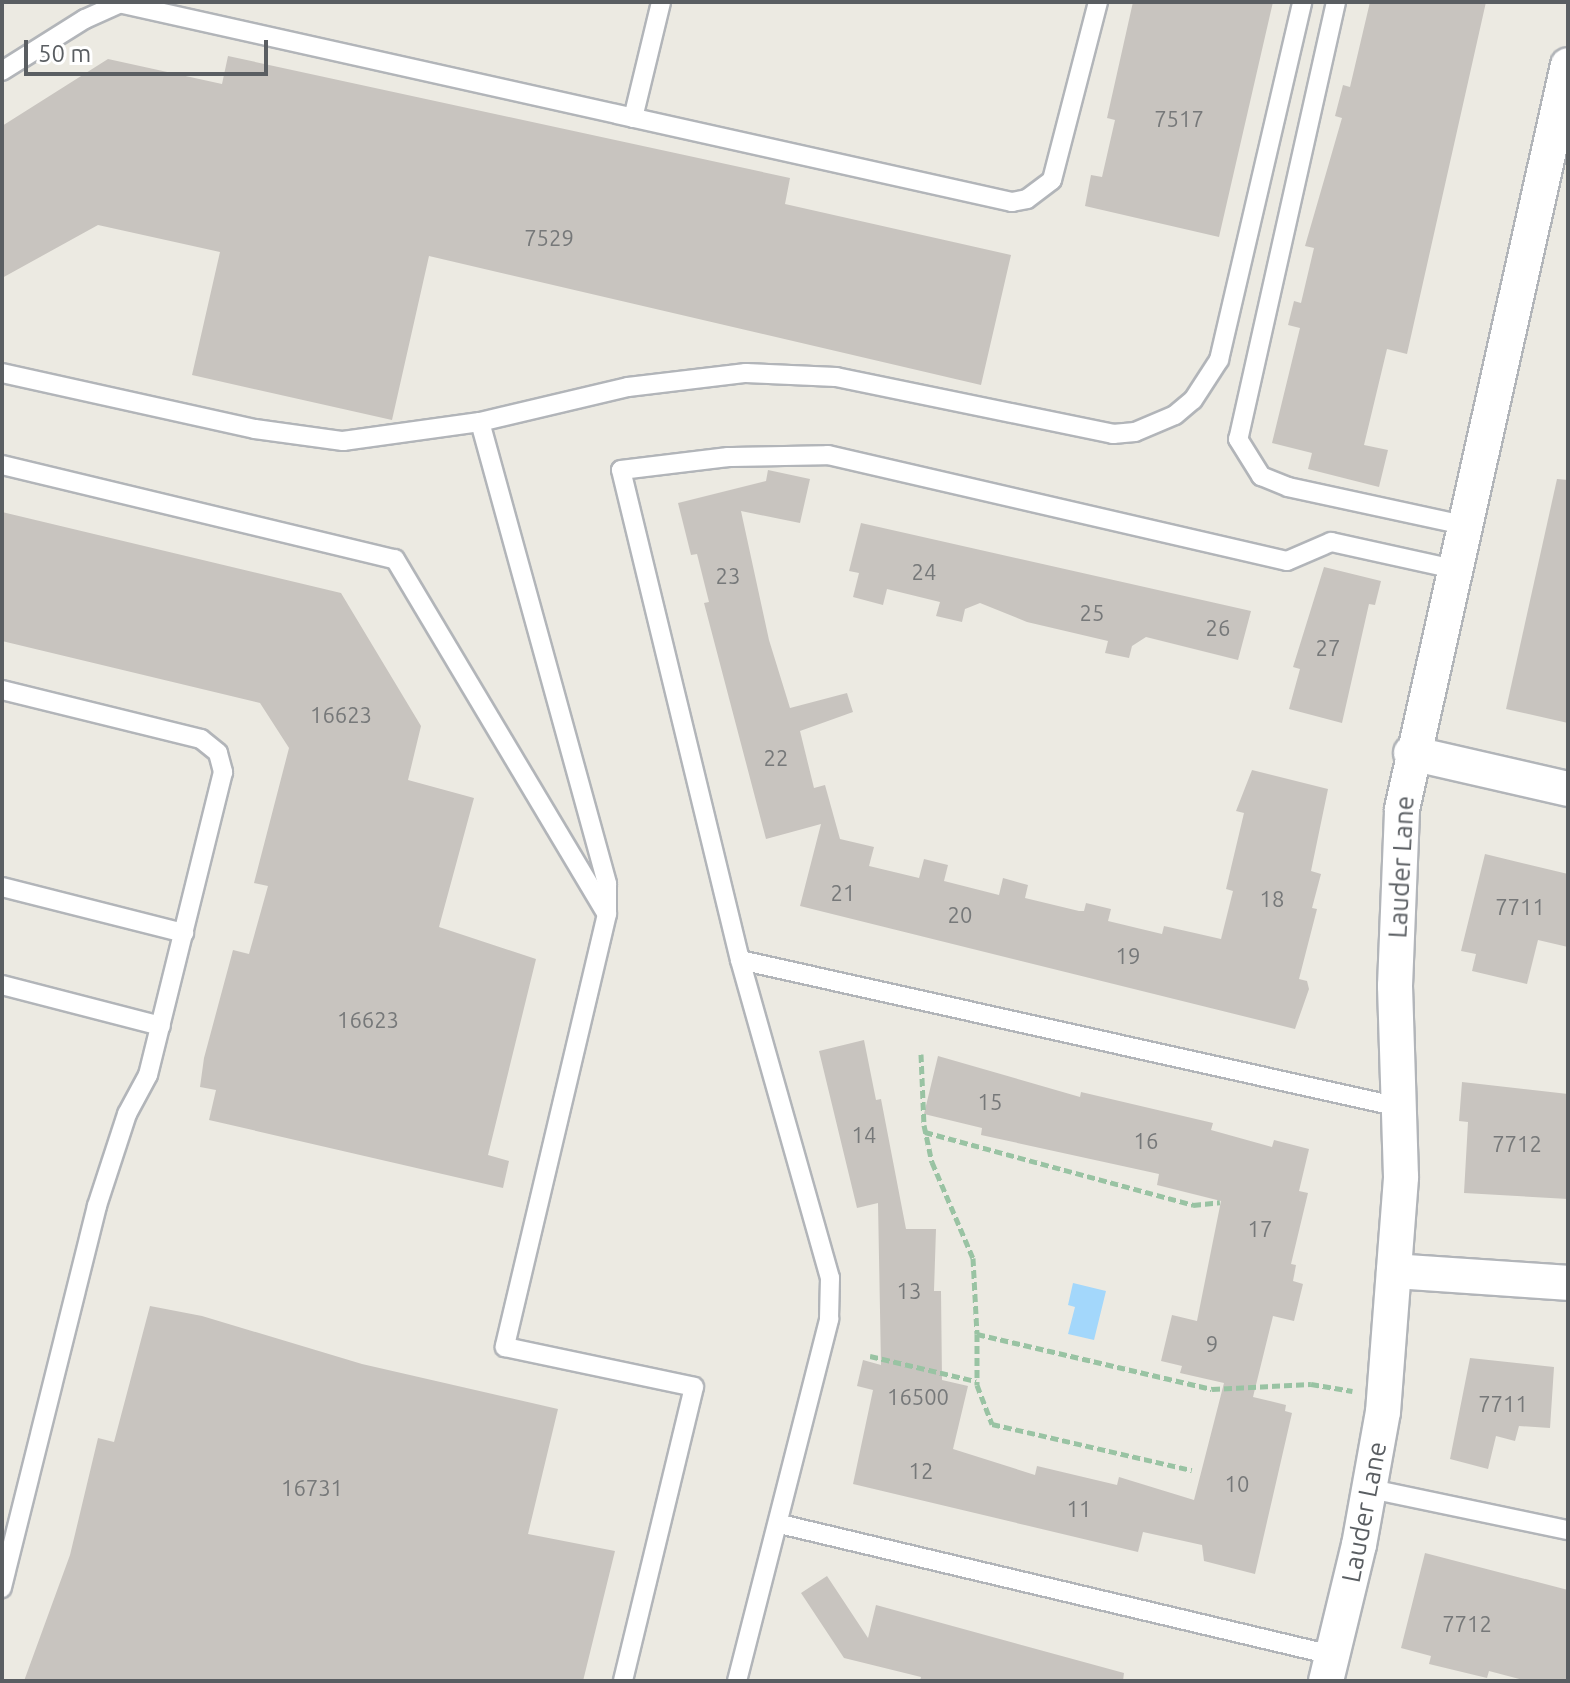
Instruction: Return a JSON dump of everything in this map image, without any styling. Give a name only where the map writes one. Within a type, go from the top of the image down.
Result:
[{"type":"street","name":"Lauder Lane","points":[[1329,1668],[1371,1489],[1384,1400],[1394,1271],[1399,1107],[1396,897],[1411,753],[1568,65]]},
{"type":"street","points":[[1411,753],[1568,789]]},
{"type":"street","points":[[1394,1271],[1568,1283]]},
{"type":"lane","points":[[633,118],[661,2]]},
{"type":"lane","points":[[2,71],[85,19],[120,3],[1012,202],[1027,199],[1052,180],[1098,2]]},
{"type":"lane","points":[[2,373],[301,437],[379,440],[480,422],[628,387],[791,373],[896,387],[1113,434],[1156,426],[1193,400],[1219,360],[1302,2]]},
{"type":"lane","points":[[1336,2],[1238,439],[1249,463],[1261,476],[1288,487],[1464,525]]},
{"type":"lane","points":[[480,422],[607,884],[607,914],[505,1347],[694,1387],[623,1681]]},
{"type":"lane","points":[[737,1681],[780,1524],[829,1319],[830,1278],[740,960],[621,470],[728,457],[828,455],[1287,561],[1331,542],[1454,569]]},
{"type":"lane","points":[[2,465],[395,559],[607,914]]},
{"type":"lane","points":[[2,690],[213,745],[223,772],[148,1075],[113,1149],[2,1588]]},
{"type":"lane","points":[[2,887],[184,933]]},
{"type":"lane","points":[[740,960],[1399,1107]]},
{"type":"lane","points":[[2,985],[161,1026]]},
{"type":"lane","points":[[1371,1489],[1568,1530]]},
{"type":"lane","points":[[780,1524],[1329,1668]]},
{"type":"path","points":[[921,1054],[925,1132],[932,1162],[973,1258],[976,1381],[992,1424],[1192,1470]]},
{"type":"path","points":[[925,1132],[1193,1205],[1220,1202]]},
{"type":"path","points":[[977,1334],[1212,1389],[1311,1384],[1384,1400]]},
{"type":"path","points":[[870,1356],[976,1381]]},
{"type":"water","points":[[1073,1283],[1106,1291],[1094,1340],[1068,1334],[1075,1307],[1068,1305]]},
{"type":"building","points":[[1133,2],[1273,2],[1219,237],[1085,206],[1091,175],[1102,177],[1115,120],[1107,118]]},
{"type":"building","points":[[1370,2],[1486,2],[1407,354],[1387,349],[1364,445],[1388,450],[1379,487],[1308,469],[1312,453],[1272,443],[1300,328],[1288,325],[1294,301],[1301,303],[1314,248],[1305,246],[1342,118],[1335,116],[1343,85],[1350,87]]},
{"type":"building","points":[[228,56],[790,178],[785,204],[1011,255],[981,385],[429,256],[392,420],[192,375],[220,252],[98,225],[2,278],[2,126],[108,59],[222,84]]},
{"type":"building","points":[[768,470],[810,479],[800,523],[741,511],[769,640],[790,708],[847,693],[853,712],[800,731],[814,788],[825,785],[840,839],[874,847],[869,866],[919,878],[924,859],[948,865],[944,881],[999,895],[1003,878],[1028,885],[1025,898],[1079,911],[1084,911],[1086,903],[1111,909],[1108,921],[1162,934],[1164,926],[1221,939],[1233,891],[1226,889],[1244,813],[1236,811],[1252,770],[1328,789],[1311,871],[1321,874],[1312,908],[1317,909],[1299,979],[1307,981],[1309,989],[1295,1029],[800,906],[821,824],[766,839],[704,603],[709,602],[697,554],[691,555],[678,503],[766,481]]},
{"type":"building","points":[[1557,479],[1568,480],[1568,723],[1506,709]]},
{"type":"building","points":[[2,512],[341,593],[421,726],[408,780],[474,798],[439,927],[536,959],[488,1155],[509,1161],[503,1188],[209,1120],[216,1090],[200,1087],[204,1058],[233,950],[249,954],[268,886],[254,883],[289,748],[260,703],[2,641]]},
{"type":"building","points":[[861,523],[1251,611],[1238,660],[1146,637],[1132,646],[1129,658],[1105,653],[1108,641],[1027,622],[980,603],[965,609],[962,622],[936,616],[940,602],[887,589],[883,605],[853,597],[859,573],[849,571]]},
{"type":"building","points":[[1324,567],[1381,581],[1375,605],[1369,604],[1342,723],[1289,709],[1300,669],[1293,667]]},
{"type":"building","points":[[1485,854],[1568,874],[1568,947],[1538,940],[1527,984],[1472,971],[1476,954],[1461,951]]},
{"type":"building","points":[[864,1040],[876,1100],[881,1099],[906,1229],[936,1229],[934,1291],[941,1291],[942,1380],[968,1386],[953,1449],[1035,1475],[1037,1466],[1117,1485],[1119,1477],[1194,1500],[1224,1383],[1180,1373],[1182,1366],[1161,1361],[1172,1315],[1197,1321],[1221,1201],[1157,1185],[1159,1174],[981,1135],[982,1128],[924,1114],[938,1056],[1080,1097],[1081,1092],[1213,1123],[1211,1130],[1272,1147],[1274,1140],[1309,1149],[1299,1191],[1308,1193],[1291,1264],[1296,1265],[1293,1281],[1303,1284],[1294,1321],[1273,1316],[1253,1397],[1286,1405],[1285,1411],[1292,1413],[1255,1574],[1204,1561],[1202,1545],[1143,1532],[1138,1552],[853,1484],[873,1390],[857,1386],[863,1360],[881,1365],[878,1203],[857,1208],[819,1051]]},
{"type":"building","points":[[1462,1082],[1568,1094],[1568,1199],[1464,1193],[1468,1122],[1459,1121]]},
{"type":"building","points":[[150,1306],[202,1316],[362,1364],[558,1409],[528,1534],[615,1551],[583,1681],[24,1681],[70,1555],[98,1438],[114,1442]]},
{"type":"building","points":[[1470,1358],[1554,1367],[1550,1428],[1519,1426],[1515,1441],[1496,1436],[1488,1469],[1450,1459]]},
{"type":"building","points":[[1425,1553],[1568,1590],[1568,1681],[1527,1681],[1489,1671],[1487,1678],[1429,1664],[1431,1656],[1401,1648]]},
{"type":"building","points":[[827,1576],[868,1638],[876,1605],[1124,1673],[1123,1681],[920,1681],[921,1677],[844,1658],[801,1593]]}]
